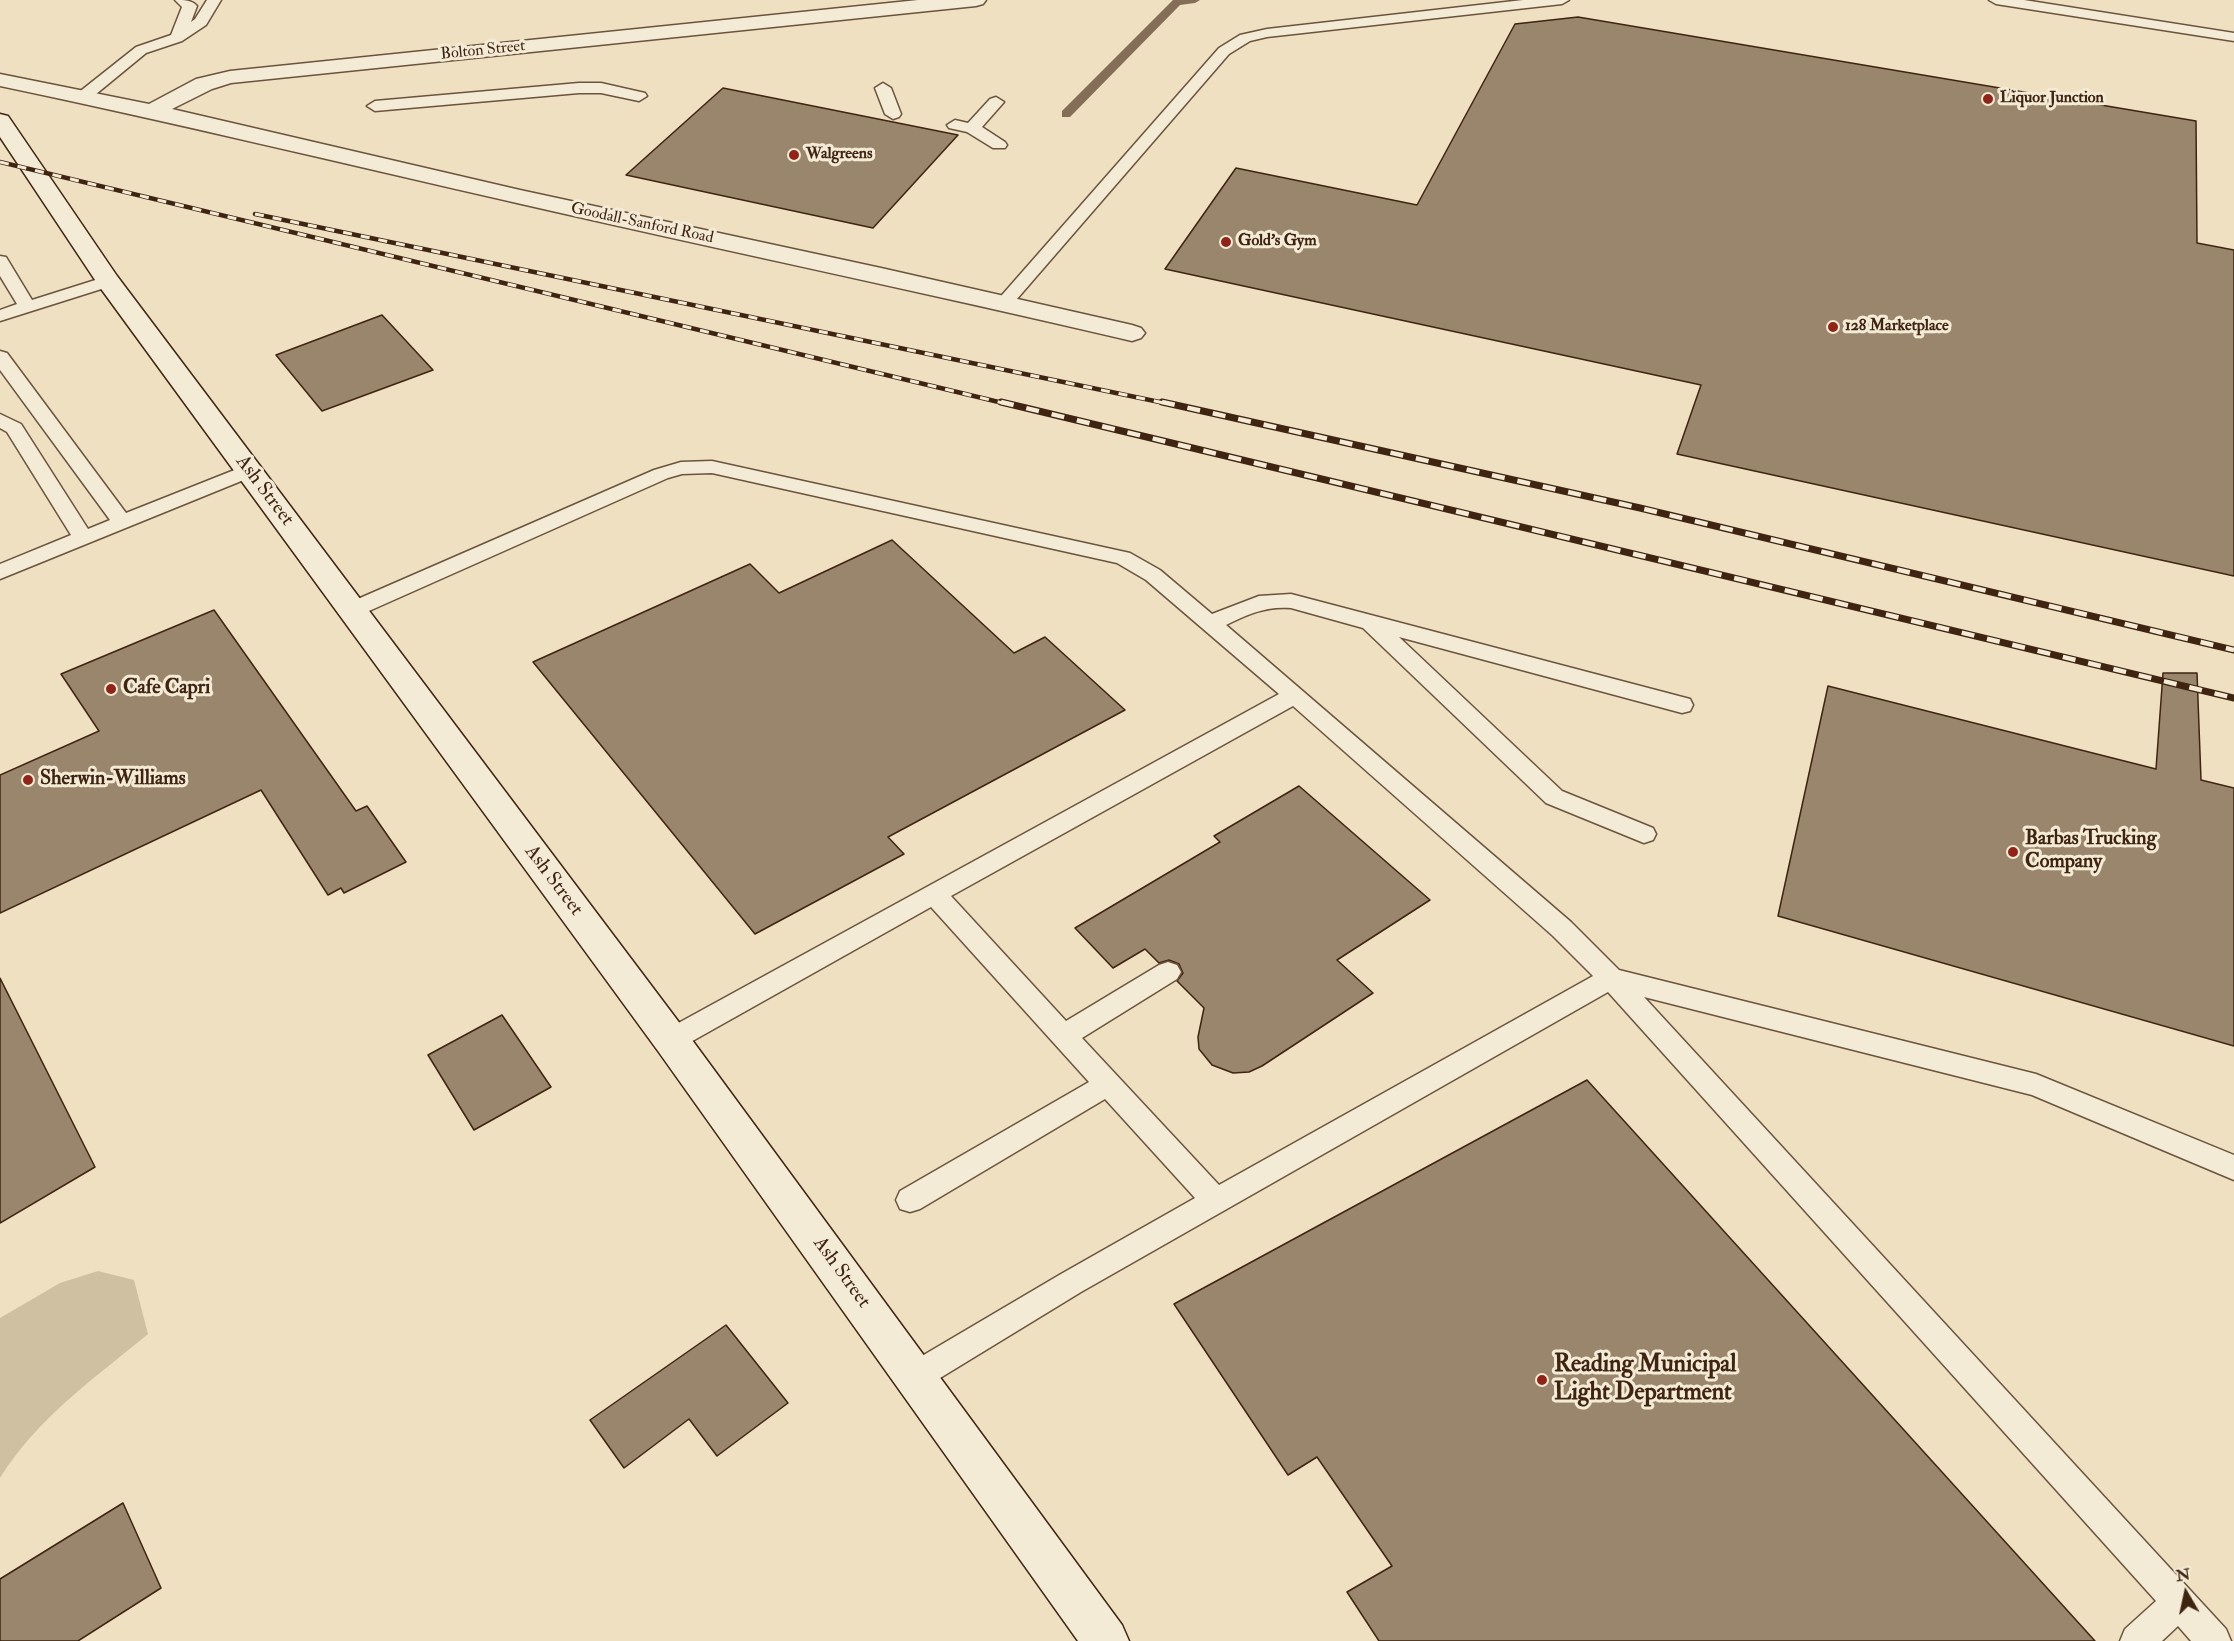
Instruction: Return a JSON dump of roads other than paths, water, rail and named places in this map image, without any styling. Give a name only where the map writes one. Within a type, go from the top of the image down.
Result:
[{"type":"street","name":"Bolton Street","points":[[152,111],[204,84],[230,77],[976,0]]},
{"type":"street","points":[[0,80],[152,111]]},
{"type":"street","name":"Goodall-Sanford Road","points":[[152,111],[520,197],[1132,333]]},
{"type":"street","name":"Ash Street","points":[[0,121],[108,281],[671,1040],[1106,1641]]},
{"type":"lane","points":[[84,96],[141,50],[177,38],[201,22],[214,0]]},
{"type":"lane","points":[[1004,303],[1224,51],[1236,42],[1267,33],[1562,0]]},
{"type":"lane","points":[[1996,0],[2234,37]]},
{"type":"lane","points":[[177,38],[189,2]]},
{"type":"lane","points":[[375,106],[579,88],[601,88],[639,96]]},
{"type":"lane","points":[[883,88],[893,114]]},
{"type":"lane","points":[[972,128],[996,102]]},
{"type":"lane","points":[[955,125],[972,128],[999,145]]},
{"type":"lane","points":[[0,261],[28,307]]},
{"type":"lane","points":[[0,316],[108,281]]},
{"type":"lane","points":[[0,357],[123,523]]},
{"type":"lane","points":[[0,420],[14,428],[84,539]]},
{"type":"lane","points":[[352,610],[661,474],[681,468],[702,466],[722,468],[1115,556],[1146,570],[1295,695],[1562,930],[1611,978],[2214,1641]]},
{"type":"lane","points":[[0,572],[249,471]]},
{"type":"lane","points":[[1210,624],[1254,603],[1276,600],[1291,601],[1682,705]]},
{"type":"lane","points":[[1371,622],[1554,797],[1644,834]]},
{"type":"lane","points":[[671,1040],[1295,695]]},
{"type":"lane","points":[[934,894],[1216,1202]]},
{"type":"lane","points":[[1064,1036],[1168,972]]},
{"type":"lane","points":[[915,1376],[1071,1283],[1611,978],[2036,1085],[2234,1168]]},
{"type":"lane","points":[[910,1200],[1108,1084]]},
{"type":"lane","points":[[2136,1641],[2179,1602]]},
{"type":"waterway","points":[[1066,114],[1177,2],[1195,0]]},
{"type":"railway","points":[[0,162],[1007,404]]},
{"type":"railway","points":[[255,214],[1169,404]]},
{"type":"railway","points":[[1001,402],[2234,698]]},
{"type":"railway","points":[[1162,402],[1640,508],[2234,650]]},
{"type":"place","name":"Liquor Junction","points":[[1988,99]]},
{"type":"place","name":"Walgreens","points":[[794,155]]},
{"type":"place","name":"Gold's Gym","points":[[1226,242]]},
{"type":"place","name":"128 Marketplace","points":[[1833,327]]},
{"type":"place","name":"Cafe Capri","points":[[111,689]]},
{"type":"place","name":"Sherwin-Williams","points":[[28,780]]},
{"type":"place","name":"Barbas Trucking Company","points":[[2013,852]]},
{"type":"place","name":"Reading Municipal Light Department","points":[[1542,1380]]}]
